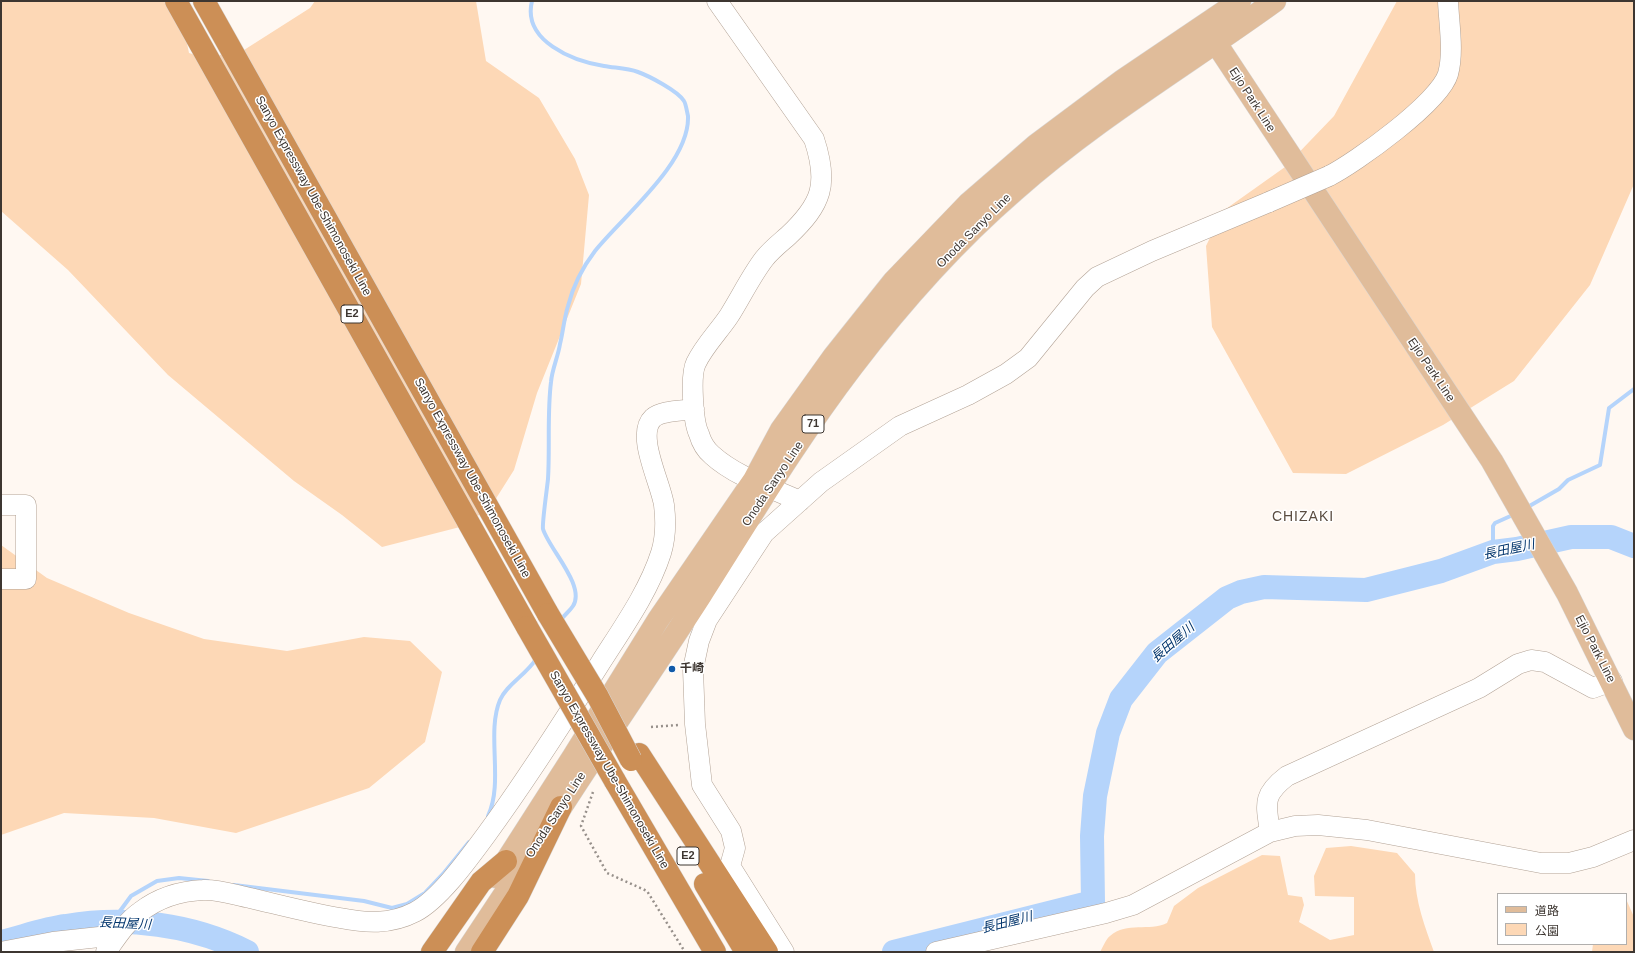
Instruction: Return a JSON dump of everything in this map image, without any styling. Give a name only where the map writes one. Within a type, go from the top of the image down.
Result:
[{"type":"highway","name":"Sanyo Expressway Ube-Shimonoseki Line","points":[[176,1],[527,627],[715,952]]},
{"type":"highway","name":"Sanyo Expressway Ube-Shimonoseki Line","points":[[204,1],[548,614],[635,757],[746,952]]},
{"type":"highway","points":[[635,757],[767,952]]},
{"type":"highway","points":[[482,952],[518,896],[561,807]]},
{"type":"highway","points":[[432,952],[481,882],[506,861]]},
{"type":"main road","name":"Onoda Sanyo Line","points":[[466,952],[701,595],[761,484],[781,430],[834,356],[893,282],[969,204],[1036,145],[1123,80],[1240,1]]},
{"type":"main road","name":"Onoda Sanyo Line","points":[[444,952],[506,861],[658,620],[761,484],[906,300],[952,251],[1014,191],[1067,148],[1135,97],[1275,1]]},
{"type":"main road","name":"Ejio Park Line","points":[[1204,25],[1492,461],[1567,593],[1633,724]]},
{"type":"street","points":[[717,1],[814,139],[820,160],[822,175],[821,188],[815,205],[800,224],[764,258],[729,315],[695,364],[695,423],[699,435],[711,454],[723,463],[761,484],[800,501]]},
{"type":"street","points":[[784,952],[730,866],[735,848],[732,831],[702,785],[695,724],[693,669],[699,641],[707,620],[764,532],[821,482],[900,426],[922,414],[968,395],[1006,374],[1028,358],[1085,288],[1097,277],[1152,251],[1329,176],[1341,170],[1396,129],[1441,88],[1448,76],[1450,65],[1448,1]]},
{"type":"street","points":[[106,952],[118,935],[139,912],[158,900],[171,895],[205,890],[362,922],[378,923],[416,912],[434,898],[485,836],[555,734],[625,623],[653,573],[666,534],[659,483],[645,439],[646,428],[651,420],[658,414],[694,409]]},
{"type":"street","points":[[1,505],[26,505],[26,579],[1,579]]},
{"type":"street","points":[[1270,832],[1266,808],[1268,797],[1278,783],[1287,776],[1479,688],[1518,664],[1530,660],[1545,662],[1593,688],[1612,681]]},
{"type":"street","points":[[936,952],[1106,913],[1133,905],[1270,832],[1295,826],[1318,825],[1368,830],[1541,863],[1569,862],[1593,857],[1634,840]]},
{"type":"street","points":[[1,952],[53,942],[118,935]]},
{"type":"path","points":[[651,727],[695,724]]},
{"type":"path","points":[[594,788],[581,826],[584,833],[607,873],[647,891],[685,952]]},
{"type":"green space","points":[[1,1],[183,1],[180,9],[189,53],[206,58],[244,50],[310,8],[315,1],[476,1],[486,61],[539,98],[575,159],[589,195],[581,284],[537,393],[514,470],[490,508],[460,527],[382,547],[342,515],[294,481],[168,375],[68,270],[1,211]]},
{"type":"green space","points":[[1397,1],[1634,1],[1634,184],[1590,285],[1514,381],[1443,425],[1346,474],[1293,473],[1212,327],[1206,246],[1223,211],[1285,167],[1334,116]]},
{"type":"green space","points":[[1,545],[47,578],[129,613],[204,639],[287,651],[364,637],[410,641],[442,672],[425,742],[369,788],[236,833],[154,818],[64,813],[1,835]]},
{"type":"green space","points":[[1351,846],[1397,853],[1415,874],[1415,884],[1419,904],[1434,952],[1100,952],[1109,937],[1117,932],[1131,928],[1160,926],[1167,923],[1174,906],[1198,888],[1262,855],[1280,856],[1288,895],[1302,897],[1304,905],[1299,922],[1330,940],[1354,935],[1354,897],[1315,896],[1314,876],[1326,848]]},
{"type":"green space","points":[[1627,901],[1634,917],[1634,952],[1592,952],[1593,945],[1627,945]]},
{"type":"waterway","points":[[532,1],[531,15],[535,27],[542,38],[553,47],[578,59],[604,66],[634,71],[656,80],[670,88],[681,97],[685,102],[688,116],[686,134],[678,152],[667,170],[637,206],[590,257],[575,284],[570,299],[551,382],[549,406],[548,479],[543,526],[547,537],[571,578],[575,588],[576,598],[573,606],[560,621]]},
{"type":"waterway","points":[[1526,508],[1559,489],[1568,480],[1600,465],[1609,408],[1634,389]]},
{"type":"waterway","points":[[1493,552],[1493,526],[1495,523],[1515,514]]},
{"type":"waterway","name":"長田屋川","points":[[894,952],[1093,902],[1092,836],[1095,796],[1108,733],[1121,699],[1157,653],[1227,598],[1241,592],[1264,587],[1366,590],[1441,571],[1493,552],[1517,549],[1571,537],[1611,537],[1634,546]]},
{"type":"waterway","points":[[488,816],[493,803],[495,788],[494,727],[496,713],[500,700],[507,689],[536,659]]},
{"type":"waterway","points":[[234,885],[364,901],[392,908],[407,904],[425,893],[443,874],[469,842]]},
{"type":"waterway","points":[[104,921],[120,911],[131,896],[157,881],[179,878],[208,881]]},
{"type":"waterway","name":"長田屋川","points":[[1,942],[58,927],[89,923],[135,922],[181,929],[204,935],[226,942],[247,952]]},
{"type":"place","name":"千崎","points":[[672,669]]},
{"type":"district","name":"CHIZAKI","points":[[1303,517]]}]
